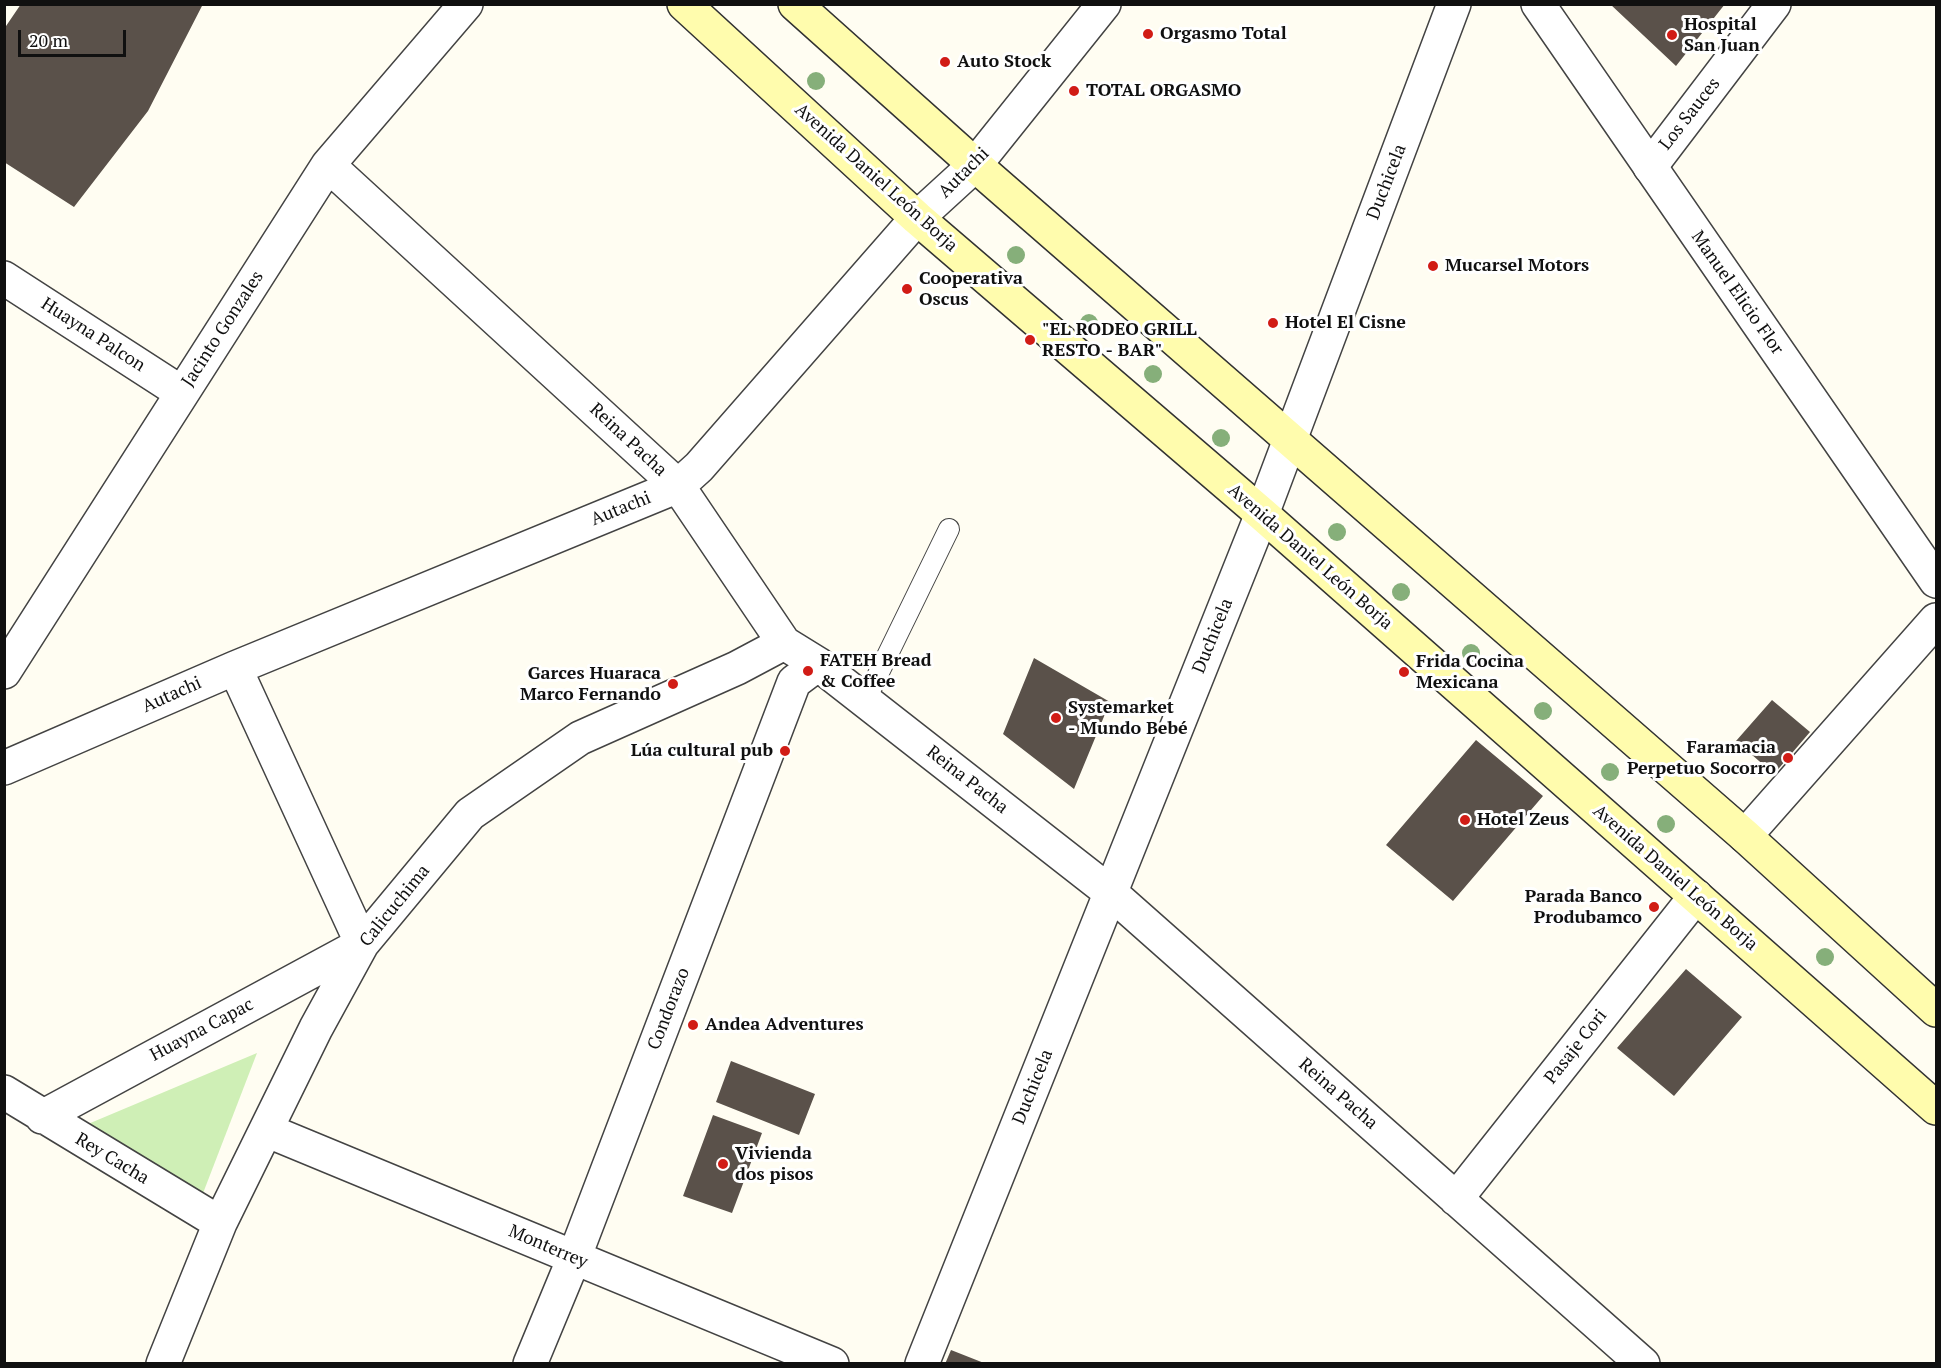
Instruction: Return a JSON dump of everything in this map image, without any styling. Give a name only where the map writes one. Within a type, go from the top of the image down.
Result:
[{"type":"main road","name":"Avenida Daniel León Borja","points":[[684,4],[917,218],[1262,514],[1936,1108]]},
{"type":"main road","points":[[795,4],[975,165],[1745,836],[1936,1010]]},
{"type":"street","name":"Jacinto Gonzales","points":[[4,672],[328,165],[466,4]]},
{"type":"street","name":"Autachi","points":[[4,768],[235,668],[678,486],[699,467],[917,218],[975,165],[1104,4]]},
{"type":"street","name":"Duchicela","points":[[922,1364],[1262,514],[1454,4]]},
{"type":"street","name":"Manuel Elicio Flor","points":[[1538,4],[1936,581]]},
{"type":"street","name":"Los Sauces","points":[[1650,167],[1774,4]]},
{"type":"street","name":"Reina Pacha","points":[[328,165],[678,486],[784,643],[818,664],[1111,893],[1643,1364]]},
{"type":"street","name":"Huayna Palcon","points":[[4,278],[182,393]]},
{"type":"street","points":[[1745,836],[1936,620]]},
{"type":"street","name":"Calicuchima","points":[[163,1364],[220,1223],[362,944],[470,814],[580,738],[737,668],[784,643]]},
{"type":"street","name":"Condorazo","points":[[530,1364],[574,1258],[794,682],[818,664]]},
{"type":"street","points":[[235,668],[362,944]]},
{"type":"street","name":"Pasaje Cori","points":[[1456,1198],[1696,896]]},
{"type":"street","name":"Huayna Capac","points":[[42,1117],[362,944]]},
{"type":"street","name":"Rey Cacha","points":[[4,1092],[220,1223]]},
{"type":"street","name":"Monterrey","points":[[266,1130],[832,1364]]},
{"type":"lane","points":[[865,701],[949,529]]},
{"type":"green space","points":[[257,1053],[200,1201],[88,1124]]},
{"type":"building","points":[[21,4],[203,4],[148,111],[74,207],[4,162],[4,29]]},
{"type":"building","name":"Hospital San Juan","points":[[1610,4],[1725,4],[1676,66]]},
{"type":"building","name":"Systemarket - Mundo Bebé","points":[[1034,658],[1110,702],[1074,789],[1003,734]]},
{"type":"building","points":[[1772,700],[1810,732],[1774,774],[1736,741]]},
{"type":"building","name":"Hotel Zeus","points":[[1476,740],[1543,796],[1453,901],[1386,845]]},
{"type":"building","points":[[1686,969],[1742,1017],[1674,1096],[1617,1048]]},
{"type":"building","name":"Vivienda dos pisos","points":[[731,1061],[815,1094],[799,1135],[716,1102]]},
{"type":"building","name":"Vivienda dos pisos","points":[[713,1115],[762,1133],[732,1213],[683,1196]]},
{"type":"building","points":[[951,1350],[984,1363],[984,1364],[945,1364]]},
{"type":"place","name":"Orgasmo Total","points":[[1148,34]]},
{"type":"place","name":"Hospital San Juan","points":[[1672,35]]},
{"type":"place","name":"Auto Stock","points":[[945,62]]},
{"type":"place","name":"TOTAL ORGASMO","points":[[1074,91]]},
{"type":"place","name":"Mucarsel Motors","points":[[1433,266]]},
{"type":"place","name":"Cooperativa Oscus","points":[[907,289]]},
{"type":"place","name":"Hotel El Cisne","points":[[1273,323]]},
{"type":"place","name":"\"EL RODEO GRILL RESTO - BAR\"","points":[[1030,340]]},
{"type":"place","name":"FATEH Bread & Coffee","points":[[808,671]]},
{"type":"place","name":"Frida Cocina Mexicana","points":[[1404,672]]},
{"type":"place","name":"Garces Huaraca Marco Fernando","points":[[673,684]]},
{"type":"place","name":"Systemarket - Mundo Bebé","points":[[1056,718]]},
{"type":"place","name":"Lúa cultural pub","points":[[785,751]]},
{"type":"place","name":"Faramacia Perpetuo Socorro","points":[[1788,758]]},
{"type":"place","name":"Hotel Zeus","points":[[1465,820]]},
{"type":"place","name":"Parada Banco Produbamco","points":[[1654,907]]},
{"type":"place","name":"Andea Adventures","points":[[693,1025]]},
{"type":"place","name":"Vivienda dos pisos","points":[[723,1164]]}]
